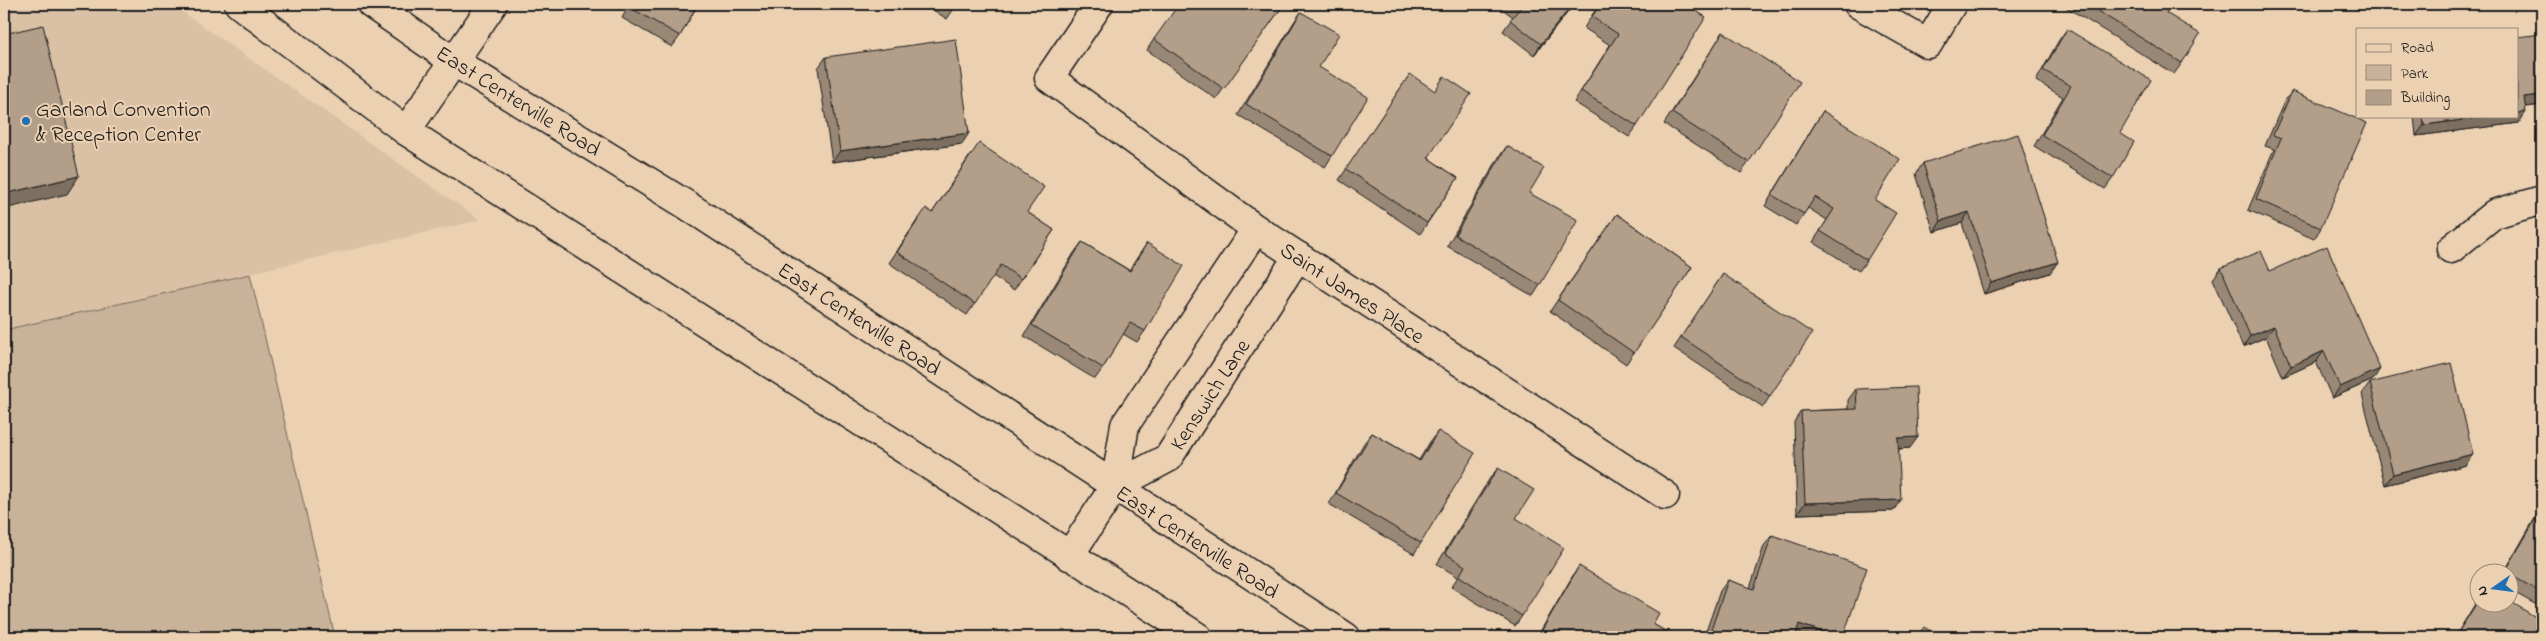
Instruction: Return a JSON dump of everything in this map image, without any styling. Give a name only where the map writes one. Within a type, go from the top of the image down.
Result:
[{"type":"main road","points":[[239,4],[406,131],[1198,637]]},
{"type":"main road","name":"East Centerville Road","points":[[371,4],[453,61],[685,204],[1346,637]]},
{"type":"main road","points":[[406,131],[492,4]]},
{"type":"main road","name":"Saint James Place","points":[[1100,4],[1049,78],[1256,229],[1664,496]]},
{"type":"main road","points":[[1858,4],[1928,44],[1952,4]]},
{"type":"main road","points":[[2451,249],[2494,214],[2542,200]]},
{"type":"main road","points":[[1069,556],[1115,486],[1125,425],[1256,229]]},
{"type":"main road","name":"Kenswich Lane","points":[[1115,486],[1168,458],[1298,256]]},
{"type":"shaded area","points":[[4,4],[171,4],[480,220],[4,330]]},
{"type":"green space","points":[[250,274],[335,637],[4,637],[4,330]]},
{"type":"building","points":[[631,4],[698,4],[680,36],[629,7]]},
{"type":"building","points":[[948,4],[957,4],[955,8]]},
{"type":"building","points":[[1179,4],[1284,4],[1224,89],[1154,39]]},
{"type":"building","points":[[1518,4],[1573,4],[1541,44],[1510,20],[1521,7]]},
{"type":"building","points":[[1600,4],[1684,4],[1706,17],[1637,126],[1581,91],[1618,34],[1592,17]]},
{"type":"building","points":[[2086,4],[2172,4],[2166,13],[2200,34],[2182,63]]},
{"type":"building","points":[[1301,12],[1339,34],[1319,67],[1368,97],[1332,156],[1246,104]]},
{"type":"building","name":"Garland Convention & Reception Center","points":[[43,25],[79,176],[4,194],[4,34]]},
{"type":"building","points":[[2067,29],[2151,80],[2120,133],[2134,142],[2113,178],[2042,135],[2071,86],[2043,70]]},
{"type":"building","points":[[1723,32],[1800,82],[1749,162],[1672,113]]},
{"type":"building","points":[[2542,34],[2542,95],[2524,97],[2526,112],[2518,113],[2518,37]]},
{"type":"building","points":[[956,39],[969,133],[840,151],[826,57]]},
{"type":"building","points":[[1410,74],[1435,91],[1444,76],[1471,94],[1428,158],[1458,178],[1427,223],[1346,169]]},
{"type":"building","points":[[2292,91],[2367,123],[2321,228],[2256,199],[2281,138],[2273,135]]},
{"type":"building","points":[[1823,111],[1900,159],[1875,200],[1896,213],[1867,260],[1820,231],[1834,209],[1815,197],[1804,214],[1772,195]]},
{"type":"building","points":[[2423,118],[2478,118],[2424,125]]},
{"type":"building","points":[[2018,134],[2058,262],[1991,283],[1969,212],[1941,221],[1923,163]]},
{"type":"building","points":[[979,143],[1044,187],[1027,212],[1054,230],[1021,279],[1001,265],[975,304],[897,252],[926,208],[932,213]]},
{"type":"building","points":[[1507,146],[1544,168],[1529,193],[1578,220],[1540,285],[1455,235]]},
{"type":"building","points":[[1617,214],[1692,267],[1634,353],[1558,300]]},
{"type":"building","points":[[1082,242],[1130,271],[1147,243],[1184,266],[1145,331],[1130,323],[1103,368],[1032,325]]},
{"type":"building","points":[[2327,246],[2380,369],[2340,387],[2324,351],[2291,366],[2274,326],[2250,336],[2221,268],[2261,251],[2270,271]]},
{"type":"building","points":[[1723,274],[1812,333],[1770,396],[1681,337]]},
{"type":"building","points":[[2451,363],[2473,454],[2393,474],[2370,383]]},
{"type":"building","points":[[1916,387],[1918,437],[1898,438],[1901,500],[1805,503],[1801,411],[1857,409],[1856,389]]},
{"type":"building","points":[[1438,431],[1475,453],[1421,543],[1336,493],[1372,433],[1420,461]]},
{"type":"building","points":[[1498,468],[1534,490],[1516,518],[1564,548],[1522,616],[1459,576],[1465,566],[1445,553]]},
{"type":"building","points":[[2542,508],[2542,593],[2518,579],[2518,564],[2510,564]]},
{"type":"building","points":[[1772,535],[1867,568],[1843,637],[1799,624],[1795,637],[1731,637],[1711,630],[1728,580],[1754,589]]},
{"type":"building","points":[[1579,566],[1659,613],[1653,624],[1675,637],[1538,637]]},
{"type":"building","points":[[2518,606],[2542,621],[2542,637],[2455,637],[2470,614],[2518,614]]},
{"type":"building","points":[[1924,627],[1940,637],[1917,637]]},
{"type":"place","name":"Garland Convention & Reception Center","points":[[26,121]]}]
